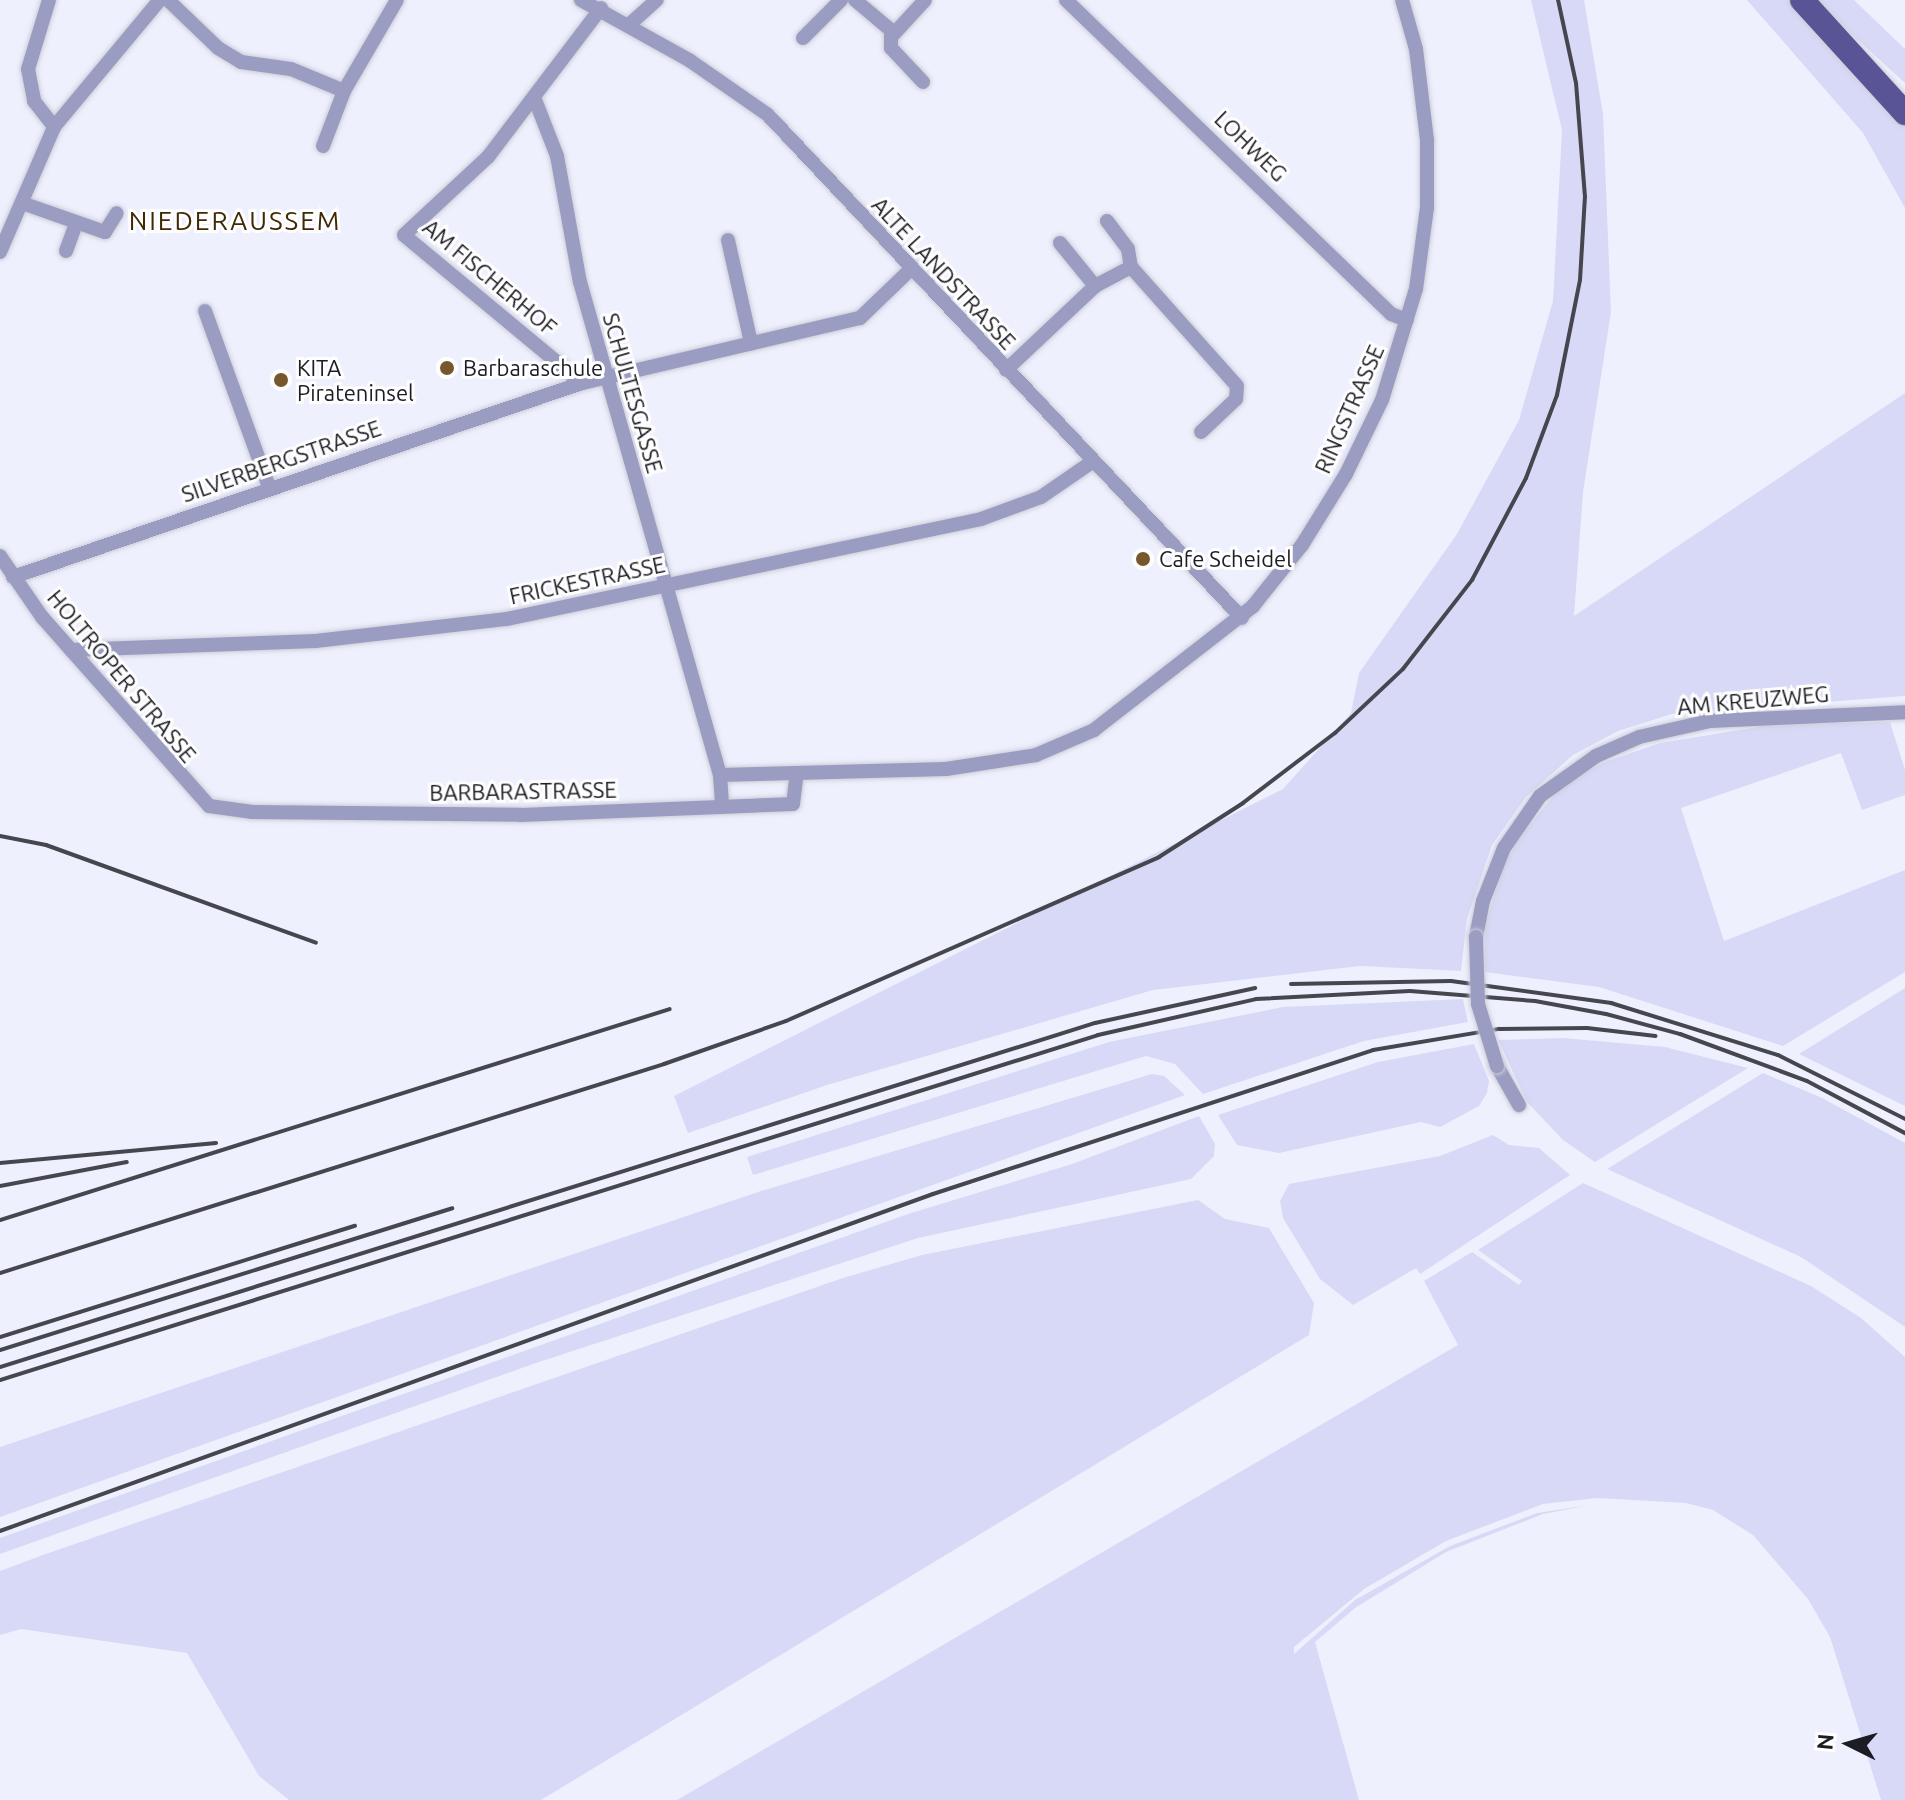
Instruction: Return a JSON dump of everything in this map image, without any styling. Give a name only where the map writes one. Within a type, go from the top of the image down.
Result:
[{"type":"main road","points":[[1802,0],[1905,113]]},
{"type":"street","points":[[49,0],[28,69],[34,101],[54,127]]},
{"type":"street","points":[[0,252],[54,127],[160,0]]},
{"type":"street","points":[[168,0],[218,48],[241,62],[291,69],[344,91]]},
{"type":"street","points":[[323,146],[344,91],[397,0]]},
{"type":"street","name":"ALTE LANDSTRASSE","points":[[581,0],[630,24],[759,108],[1242,618]]},
{"type":"street","points":[[630,24],[657,0]]},
{"type":"street","points":[[803,38],[841,0]]},
{"type":"street","points":[[855,0],[893,32]]},
{"type":"street","points":[[923,82],[891,48],[893,32],[925,0]]},
{"type":"street","name":"LOHWEG","points":[[1066,0],[1391,314],[1407,320]]},
{"type":"street","name":"RINGSTRASSE","points":[[1242,618],[1302,545],[1340,486],[1382,400],[1407,320],[1423,244],[1428,161],[1416,49],[1402,0]]},
{"type":"street","points":[[534,97],[601,8]]},
{"type":"street","name":"AM FISCHERHOF","points":[[534,97],[516,114],[488,157],[404,235],[582,383]]},
{"type":"street","name":"SCHULTESGASSE","points":[[534,97],[557,156],[580,282],[720,775],[722,807]]},
{"type":"street","points":[[22,203],[105,232],[117,213]]},
{"type":"street","points":[[1107,221],[1128,249],[1131,267],[1237,386],[1236,399],[1201,432]]},
{"type":"street","points":[[66,251],[76,223]]},
{"type":"street","points":[[728,240],[751,343]]},
{"type":"street","points":[[1060,243],[1095,286]]},
{"type":"street","points":[[1006,370],[1095,286],[1131,267]]},
{"type":"street","name":"SILVERBERGSTRASSE","points":[[13,577],[269,487],[582,383],[860,318],[912,268]]},
{"type":"street","points":[[205,311],[269,487]]},
{"type":"street","name":"FRICKESTRASSE","points":[[71,650],[235,646],[431,630],[664,586],[981,519],[1041,497],[1092,462]]},
{"type":"street","name":"HOLTROPER STRASSE","points":[[0,556],[71,650],[197,798],[223,809]]},
{"type":"street","points":[[720,775],[946,769],[1036,755],[1094,730],[1242,618]]},
{"type":"street","name":"AM KREUZWEG","points":[[1519,1105],[1497,1066],[1478,1004],[1476,937],[1483,901],[1504,848],[1540,796],[1596,756],[1639,737],[1710,721],[1905,712]]},
{"type":"street","name":"BARBARASTRASSE","points":[[223,809],[521,815],[793,804],[797,773]]},
{"type":"shaded area","points":[[1531,0],[1584,0],[1603,114],[1611,312],[1583,492],[1574,616],[1905,393],[1905,696],[1672,714],[1618,731],[1573,755],[1526,797],[1492,845],[1467,919],[1461,971],[1360,966],[1153,990],[827,1085],[688,1133],[674,1096],[1283,789],[1351,713],[1359,673],[1457,534],[1519,420],[1553,301],[1562,130]]},
{"type":"shaded area","points":[[1747,0],[1790,0],[1905,117],[1905,208],[1863,133]]},
{"type":"shaded area","points":[[1814,0],[1854,0],[1905,49],[1905,83]]},
{"type":"shaded area","points":[[1890,722],[1905,770],[1905,795],[1862,810],[1841,753],[1681,808],[1724,941],[1905,870],[1905,972],[1783,1046],[1599,987],[1485,972],[1485,925],[1501,873],[1517,840],[1560,788],[1602,763],[1660,743],[1776,724]]},
{"type":"shaded area","points":[[1905,988],[1905,1106],[1799,1054]]},
{"type":"shaded area","points":[[1463,999],[1468,1022],[1364,1041],[1203,1094],[1175,1064],[1146,1056],[753,1175],[747,1157],[1109,1042],[1283,1007]]},
{"type":"shaded area","points":[[1563,1038],[1665,1047],[1748,1068],[1595,1162],[1563,1140],[1527,1102],[1498,1040]]},
{"type":"shaded area","points":[[1474,1044],[1489,1081],[1487,1093],[1479,1106],[1440,1127],[1421,1122],[1279,1153],[1237,1145],[1218,1115],[1378,1062]]},
{"type":"shaded area","points":[[1763,1073],[1822,1098],[1905,1143],[1905,1327],[1801,1257],[1607,1169]]},
{"type":"shaded area","points":[[1152,1074],[1164,1076],[1185,1095],[0,1517],[0,1447],[761,1191]]},
{"type":"shaded area","points":[[1199,1116],[1215,1144],[1214,1156],[1191,1179],[918,1238],[536,1363],[0,1554],[0,1538],[908,1214],[1072,1164]]},
{"type":"shaded area","points":[[1493,1135],[1509,1145],[1539,1148],[1570,1175],[1420,1274],[1416,1268],[1353,1305],[1320,1279],[1283,1218],[1280,1201],[1289,1184],[1440,1156]]},
{"type":"shaded area","points":[[1583,1183],[1811,1286],[1861,1318],[1905,1357],[1905,1800],[1881,1800],[1830,1637],[1808,1599],[1753,1535],[1713,1510],[1686,1503],[1597,1498],[1543,1504],[1446,1541],[1364,1589],[1294,1647],[1294,1654],[1355,1600],[1450,1546],[1537,1513],[1590,1505],[1543,1514],[1446,1552],[1355,1608],[1315,1642],[1359,1800],[677,1800],[1458,1345],[1424,1281],[1472,1252],[1519,1285],[1522,1281],[1478,1250]]},
{"type":"shaded area","points":[[1198,1200],[1225,1219],[1269,1228],[1314,1303],[1309,1335],[541,1800],[289,1800],[259,1776],[187,1653],[21,1629],[0,1635],[0,1571],[43,1555],[843,1278],[922,1255]]},
{"type":"railway","points":[[0,1273],[664,1064],[786,1021],[1159,857],[1243,803],[1335,733],[1403,669],[1472,580],[1526,478],[1557,395],[1580,280],[1585,197],[1576,83],[1558,0]]},
{"type":"railway","points":[[0,836],[46,845],[316,943]]},
{"type":"railway","points":[[1291,984],[1451,981],[1611,1003],[1778,1055],[1905,1119]]},
{"type":"railway","points":[[0,1367],[1095,1023],[1255,988]]},
{"type":"railway","points":[[0,1380],[1098,1035],[1256,999],[1410,991],[1535,1001],[1606,1014],[1680,1034],[1807,1081],[1905,1133]]},
{"type":"railway","points":[[0,1220],[670,1009]]},
{"type":"railway","points":[[0,1531],[933,1194],[1373,1050],[1499,1029],[1587,1028],[1656,1036]]},
{"type":"railway","points":[[0,1163],[216,1143]]},
{"type":"railway","points":[[0,1186],[127,1162]]},
{"type":"railway","points":[[0,1350],[452,1208]]},
{"type":"railway","points":[[0,1337],[355,1226]]},
{"type":"place","name":"Barbaraschule","points":[[447,368]]},
{"type":"place","name":"KITA Pirateninsel","points":[[281,380]]},
{"type":"place","name":"Cafe Scheidel","points":[[1143,559]]},
{"type":"district","name":"NIEDERAUSSEM","points":[[235,221]]}]
